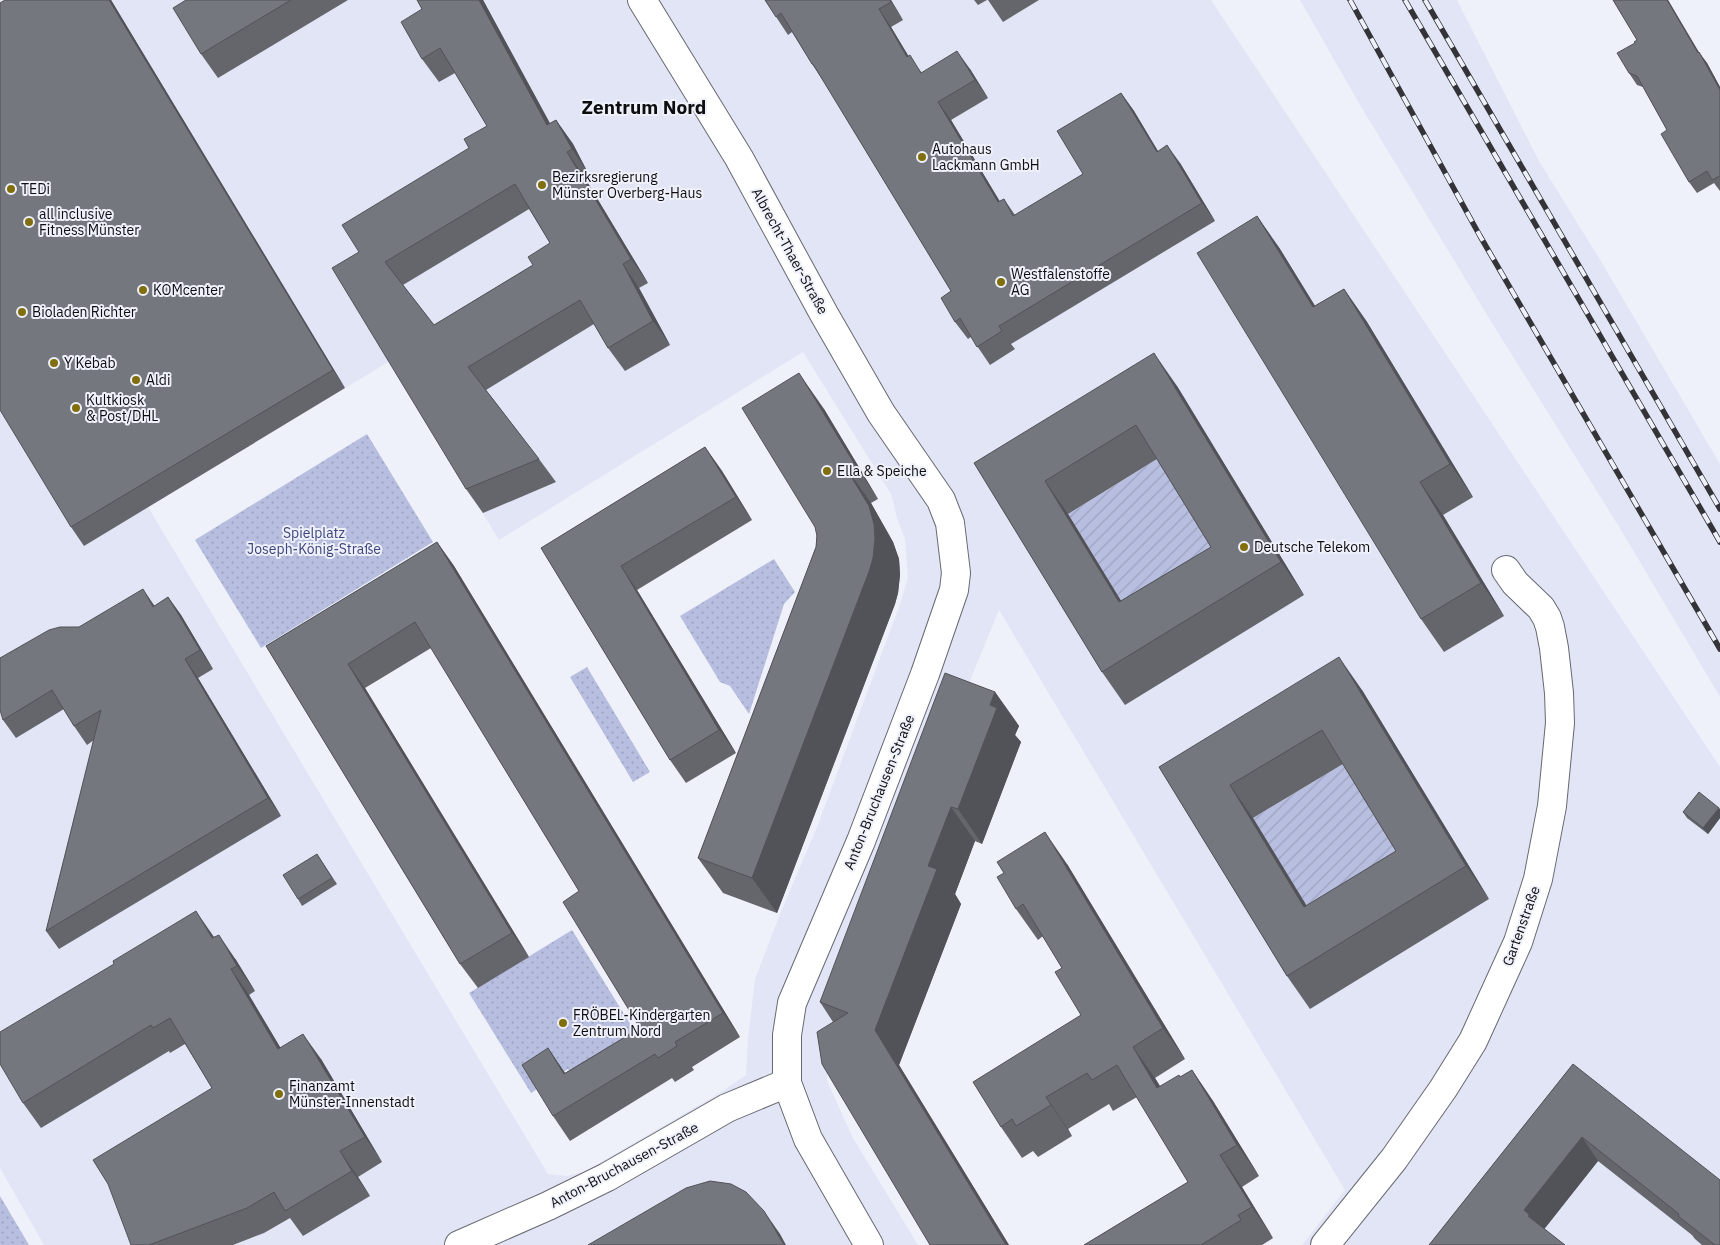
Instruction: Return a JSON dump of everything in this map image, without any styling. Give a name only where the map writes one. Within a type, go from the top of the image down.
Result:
[{"type":"street","name":"Albrecht-Thaer-Straße","points":[[642,0],[739,158],[824,314],[881,413],[941,500]]},
{"type":"street","name":"Anton-Bruchausen-Straße","points":[[869,1245],[808,1139],[787,1083],[787,1035],[792,1003],[861,841],[925,674],[954,590],[956,572],[955,550],[950,523],[941,500]]},
{"type":"street","name":"Gartenstraße","points":[[1325,1245],[1394,1159],[1473,1042],[1518,942],[1538,880],[1552,806],[1560,723],[1559,693],[1554,648],[1547,618],[1541,608],[1515,583],[1506,570]]},
{"type":"street","name":"Anton-Bruchausen-Straße","points":[[459,1245],[548,1206],[607,1177],[727,1108],[787,1083]]},
{"type":"shaded area","points":[[0,0],[1211,0],[1720,767],[1720,1245],[1302,1245],[1345,1190],[999,610],[836,1006],[827,1039],[827,1081],[853,1138],[918,1245],[44,1245],[0,1168]],"holes":[[[803,352],[891,494],[905,539],[908,578],[899,607],[817,827],[755,979],[746,1075],[718,1094],[584,1172],[567,1176],[548,1174],[148,507],[390,361],[499,540]]]},
{"type":"shaded area","points":[[1300,0],[1457,0],[1539,161],[1602,263],[1720,464],[1720,697],[1621,530],[1492,323],[1357,100]]},
{"type":"green space","name":"Spielplatz Joseph-König-Straße","points":[[367,434],[433,542],[261,648],[195,540]]},
{"type":"green space","points":[[1159,458],[1234,580],[1142,635],[1068,514]]},
{"type":"green space","points":[[774,559],[795,592],[784,604],[749,714],[730,686],[720,682],[680,616]]},
{"type":"green space","points":[[587,667],[650,772],[633,782],[570,677]]},
{"type":"green space","points":[[1345,763],[1419,884],[1327,940],[1253,818]]},
{"type":"green space","name":"FRÖBEL-Kindergarten Zentrum Nord","points":[[572,930],[647,1051],[582,1091],[568,1069],[531,1093],[469,993]]},
{"type":"green space","points":[[0,1196],[29,1245],[0,1245]]},
{"type":"building","name":"KOMcenter","points":[[5,0],[109,0],[333,370],[71,527],[0,410],[0,3]]},
{"type":"building","points":[[186,0],[291,0],[201,54],[173,8]]},
{"type":"building","points":[[417,0],[479,0],[547,125],[556,120],[572,149],[567,152],[631,259],[623,264],[653,321],[608,348],[580,300],[468,367],[539,459],[466,489],[332,268],[359,252],[342,225],[469,148],[464,139],[487,126],[440,48],[422,59],[401,22],[422,9]],"holes":[[[515,184],[550,243],[528,257],[533,265],[434,325],[385,262]]]},
{"type":"building","points":[[765,0],[890,0],[891,2],[879,9],[907,57],[910,55],[921,73],[957,51],[975,80],[938,102],[998,202],[1004,199],[1013,216],[1083,174],[1057,131],[1121,93],[1157,152],[1167,145],[1202,203],[999,326],[1002,331],[977,347],[960,318],[955,322],[941,298],[951,291],[813,64],[781,13],[776,17]]},
{"type":"building","points":[[1613,0],[1667,0],[1699,52],[1720,90],[1720,176],[1712,180],[1707,171],[1689,182],[1661,134],[1667,130],[1637,76],[1629,73],[1617,53],[1637,40]]},
{"type":"building","points":[[1257,216],[1313,307],[1344,289],[1450,464],[1420,482],[1481,583],[1421,619],[1197,253]]},
{"type":"building","name":"Deutsche Telekom","points":[[1154,353],[1281,562],[1102,672],[974,463]],"holes":[[[1136,425],[1211,547],[1119,602],[1045,481]]]},
{"type":"building","points":[[799,373],[854,463],[846,468],[869,506],[874,524],[875,539],[870,569],[752,878],[698,858],[816,547],[817,536],[815,527],[742,408]]},
{"type":"building","points":[[705,447],[736,497],[621,566],[719,730],[670,760],[541,548]]},
{"type":"building","points":[[437,542],[723,1013],[675,1042],[677,1046],[658,1058],[655,1054],[553,1116],[522,1065],[548,1048],[564,1074],[640,1028],[563,902],[579,891],[415,622],[348,664],[512,933],[460,964],[266,646]]},
{"type":"building","points":[[143,589],[153,607],[168,597],[200,650],[185,659],[268,798],[46,931],[101,710],[74,726],[52,690],[3,720],[0,710],[0,658],[49,630],[60,627],[79,627]]},
{"type":"building","points":[[1339,657],[1466,866],[1287,976],[1159,767]],"holes":[[[1322,730],[1396,851],[1304,907],[1230,785]]]},
{"type":"building","points":[[945,673],[995,692],[990,705],[997,708],[958,809],[951,807],[928,866],[937,869],[875,1030],[1006,1245],[930,1245],[822,1064],[817,1032],[848,1013],[820,1002]]},
{"type":"building","points":[[1699,792],[1719,808],[1703,828],[1683,812]]},
{"type":"building","points":[[1045,832],[1163,1028],[1133,1047],[1157,1088],[1192,1070],[1237,1145],[1220,1155],[1252,1207],[1238,1215],[1241,1220],[1201,1245],[1084,1245],[1188,1182],[1117,1065],[1092,1080],[1087,1073],[1046,1097],[1051,1105],[1016,1126],[1012,1119],[1001,1127],[973,1082],[1081,1015],[1055,972],[1062,968],[1023,904],[1016,909],[997,877],[1004,873],[997,862]]},
{"type":"building","points":[[317,854],[332,878],[298,899],[283,875]]},
{"type":"building","name":"Finanzamt Münster-Innenstadt","points":[[196,911],[212,938],[219,935],[237,966],[231,969],[278,1049],[303,1034],[365,1137],[340,1151],[352,1171],[285,1211],[274,1192],[247,1208],[149,1245],[131,1245],[108,1184],[93,1160],[212,1088],[170,1018],[153,1028],[151,1025],[23,1103],[0,1064],[0,1032],[114,964],[113,961]]},
{"type":"building","points":[[1573,1064],[1720,1180],[1720,1245],[1715,1245],[1582,1137],[1524,1210],[1530,1215],[1528,1216],[1565,1245],[1429,1245]]},
{"type":"building","points":[[710,1181],[731,1184],[746,1192],[764,1211],[784,1245],[588,1245],[686,1188]]},
{"type":"railway","points":[[1350,0],[1480,236],[1720,649]]},
{"type":"railway","points":[[1405,0],[1720,542]]},
{"type":"railway","points":[[1425,0],[1720,509]]},
{"type":"place","name":"Autohaus Lackmann GmbH","points":[[922,157]]},
{"type":"place","name":"Bezirksregierung Münster Overberg-Haus","points":[[542,185]]},
{"type":"place","name":"TEDi","points":[[11,189]]},
{"type":"place","name":"all inclusive Fitness Münster","points":[[29,222]]},
{"type":"place","name":"Westfalenstoffe AG","points":[[1001,282]]},
{"type":"place","name":"KOMcenter","points":[[143,290]]},
{"type":"place","name":"Bioladen Richter","points":[[22,312]]},
{"type":"place","name":"Y Kebab","points":[[54,363]]},
{"type":"place","name":"Aldi","points":[[136,380]]},
{"type":"place","name":"Kultkiosk & Post/DHL","points":[[76,408]]},
{"type":"place","name":"Ella & Speiche","points":[[827,471]]},
{"type":"place","name":"Deutsche Telekom","points":[[1244,547]]},
{"type":"place","name":"FRÖBEL-Kindergarten Zentrum Nord","points":[[563,1023]]},
{"type":"place","name":"Finanzamt Münster-Innenstadt","points":[[279,1094]]},
{"type":"district","name":"Zentrum Nord","points":[[644,107]]}]
